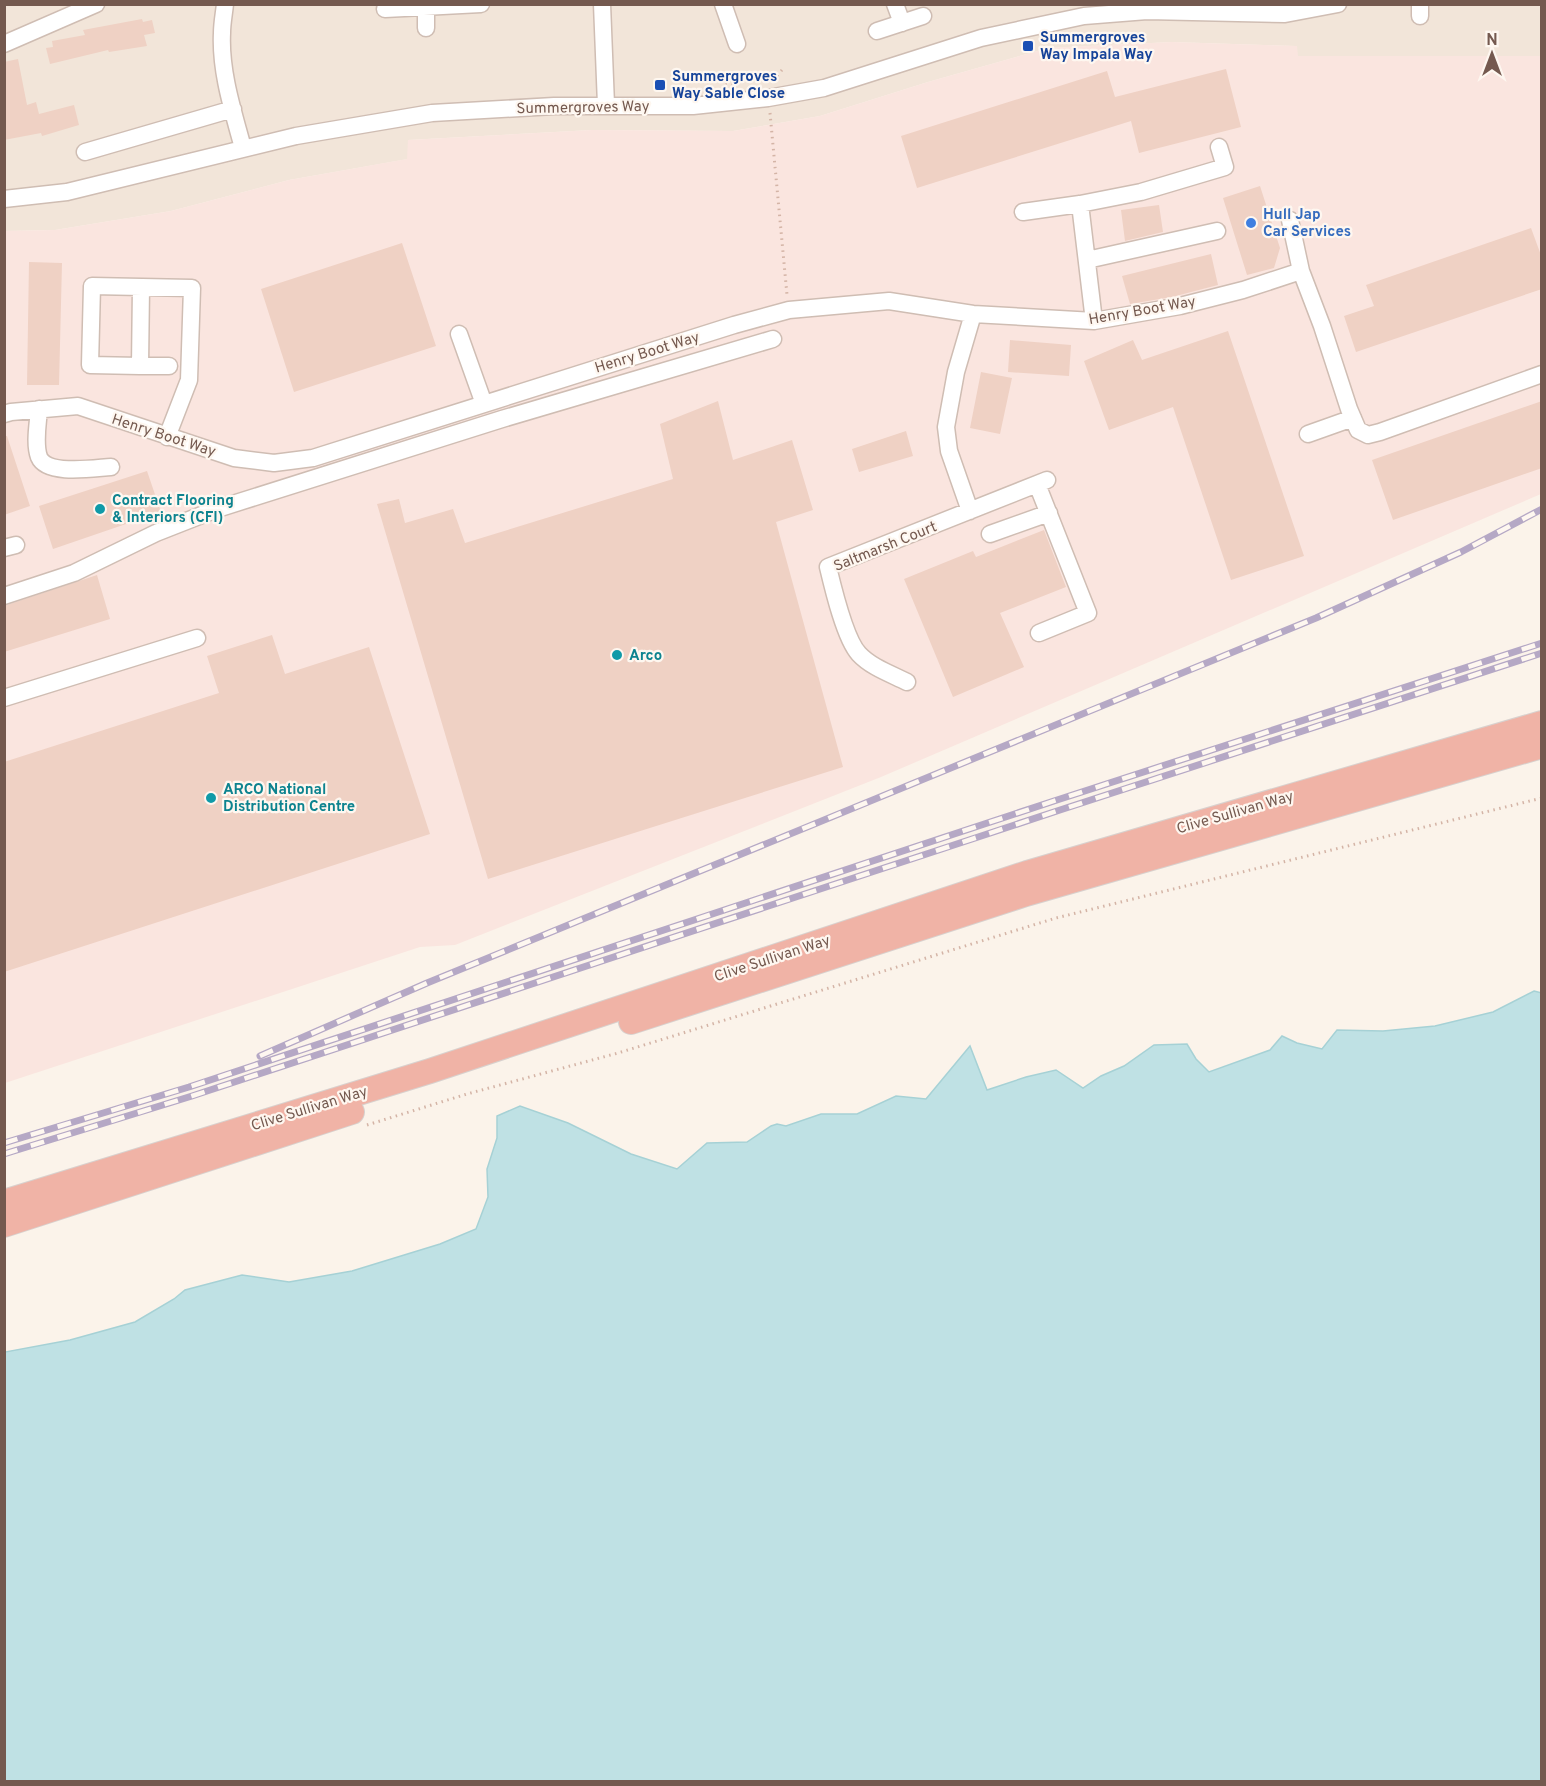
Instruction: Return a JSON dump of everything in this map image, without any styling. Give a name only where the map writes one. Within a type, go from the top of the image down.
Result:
[{"type":"highway","name":"Clive Sullivan Way","points":[[4,1202],[430,1071],[1027,873],[1542,723]]},
{"type":"highway","name":"Clive Sullivan Way","points":[[4,1225],[1026,894],[1542,746]]},
{"type":"street","points":[[4,44],[96,4]]},
{"type":"street","points":[[225,4],[222,33],[223,57],[243,148]]},
{"type":"street","points":[[385,9],[481,4]]},
{"type":"street","points":[[602,4],[606,105]]},
{"type":"street","points":[[723,4],[737,44]]},
{"type":"street","points":[[895,4],[902,23]]},
{"type":"street","name":"Summergroves Way","points":[[4,199],[67,192],[296,136],[432,113],[554,106],[693,106],[768,98],[824,88],[981,38],[1083,10],[1284,14],[1338,4]]},
{"type":"street","points":[[426,8],[426,28]]},
{"type":"street","points":[[877,31],[923,16]]},
{"type":"street","points":[[85,152],[233,109]]},
{"type":"street","points":[[1023,212],[1141,192],[1225,167],[1219,147]]},
{"type":"street","points":[[1080,204],[1095,321]]},
{"type":"street","points":[[1290,220],[1301,271],[1358,430],[1368,435],[1542,374]]},
{"type":"street","points":[[1087,260],[1217,231]]},
{"type":"street","name":"Henry Boot Way","points":[[4,414],[78,406],[234,458],[274,463],[314,458],[789,310],[889,301],[973,314],[1095,321],[1180,306],[1243,290],[1301,271]]},
{"type":"street","points":[[167,436],[189,380],[192,288],[92,286],[90,365],[169,366]]},
{"type":"street","points":[[140,366],[141,287]]},
{"type":"street","points":[[970,511],[949,451],[946,428],[956,372],[973,314]]},
{"type":"street","points":[[459,334],[484,404]]},
{"type":"street","points":[[4,596],[74,573],[156,533],[217,508],[773,339]]},
{"type":"street","points":[[636,356],[642,378]]},
{"type":"street","points":[[39,409],[37,446],[39,457],[44,464],[53,468],[66,469],[111,467]]},
{"type":"street","points":[[1308,434],[1353,418]]},
{"type":"street","points":[[413,428],[419,445]]},
{"type":"street","name":"Saltmarsh Court","points":[[907,682],[868,661],[857,652],[836,599],[828,567],[1042,482],[1048,513]]},
{"type":"street","points":[[990,534],[1048,513],[1088,613],[1039,633]]},
{"type":"street","points":[[4,698],[197,638]]},
{"type":"path","points":[[768,98],[789,310]]},
{"type":"path","points":[[366,1126],[467,1094],[618,1053],[1056,918],[1542,798]]},
{"type":"shaded area","points":[[1541,4],[1542,56],[1297,56],[1296,46],[1172,42],[1048,48],[820,116],[733,131],[592,130],[408,140],[408,159],[289,180],[171,211],[55,230],[5,231],[4,5]]},
{"type":"shaded area","points":[[1172,42],[1297,46],[1298,56],[1541,56],[1541,494],[881,777],[455,945],[420,947],[5,1083],[4,231],[55,230],[171,211],[289,180],[407,159],[408,140],[592,130],[733,131],[820,116],[1048,48]]},
{"type":"water","points":[[1534,991],[1542,993],[1541,1781],[5,1781],[5,1352],[70,1340],[135,1322],[185,1290],[242,1275],[289,1282],[352,1271],[440,1244],[476,1229],[488,1197],[487,1169],[497,1138],[497,1116],[520,1106],[568,1123],[631,1154],[677,1169],[707,1143],[747,1142],[777,1124],[786,1126],[821,1114],[857,1114],[896,1096],[926,1099],[970,1046],[987,1090],[1056,1070],[1083,1088],[1101,1076],[1124,1066],[1154,1045],[1187,1044],[1196,1059],[1209,1072],[1270,1050],[1282,1036],[1297,1043],[1322,1049],[1337,1030],[1383,1031],[1435,1026],[1493,1012]]},
{"type":"building","points":[[142,19],[143,22],[152,20],[155,33],[144,35],[147,46],[109,52],[108,50],[50,64],[46,48],[53,47],[52,41],[85,35],[83,30]]},
{"type":"building","points":[[18,59],[27,105],[36,102],[39,114],[74,105],[79,125],[42,136],[41,133],[4,140],[4,62]]},
{"type":"building","points":[[1226,69],[1241,127],[1139,153],[1131,121],[917,188],[901,136],[1107,71],[1115,97]]},
{"type":"building","name":"Hull Jap Car Services","points":[[1260,186],[1280,248],[1274,268],[1247,275],[1223,198]]},
{"type":"building","points":[[1159,205],[1163,232],[1125,241],[1121,210]]},
{"type":"building","points":[[1531,228],[1542,258],[1542,289],[1356,352],[1344,316],[1374,306],[1366,285]]},
{"type":"building","points":[[402,243],[436,346],[294,392],[261,289]]},
{"type":"building","points":[[1211,254],[1218,285],[1172,297],[1130,304],[1122,276]]},
{"type":"building","points":[[29,262],[62,263],[59,385],[27,385]]},
{"type":"building","points":[[1228,331],[1304,556],[1231,580],[1173,407],[1109,430],[1084,361],[1133,340],[1142,360]]},
{"type":"building","points":[[1010,340],[1071,345],[1069,376],[1008,372]]},
{"type":"building","points":[[981,372],[1012,378],[1000,434],[970,428]]},
{"type":"building","name":"Arco","points":[[718,401],[733,460],[792,440],[813,510],[776,522],[843,767],[488,879],[377,504],[399,499],[405,523],[453,509],[465,543],[673,479],[660,424]]},
{"type":"building","points":[[1542,401],[1542,468],[1393,520],[1372,460]]},
{"type":"building","points":[[906,431],[913,456],[859,472],[852,449]]},
{"type":"building","points":[[4,436],[7,436],[30,506],[4,515]]},
{"type":"building","name":"Contract Flooring & Interiors (CFI)","points":[[147,471],[161,512],[53,549],[39,506]]},
{"type":"building","points":[[1044,530],[1066,587],[1000,613],[1024,667],[953,697],[904,579],[973,551],[976,557]]},
{"type":"building","points":[[97,575],[110,619],[4,652],[4,606]]},
{"type":"building","name":"ARCO National Distribution Centre","points":[[272,635],[285,674],[369,647],[430,834],[4,972],[4,762],[219,693],[207,656]]},
{"type":"railway","points":[[260,1056],[427,983],[1316,618],[1461,552],[1542,509]]},
{"type":"railway","points":[[4,1143],[189,1087],[1057,800],[1542,643]]},
{"type":"railway","points":[[4,1154],[192,1096],[1542,653]]},
{"type":"place","name":"Summergroves Way Impala Way","points":[[1028,46]]},
{"type":"place","name":"Summergroves Way Sable Close","points":[[660,85]]},
{"type":"place","name":"Hull Jap Car Services","points":[[1251,223]]},
{"type":"place","name":"Contract Flooring & Interiors (CFI)","points":[[100,509]]},
{"type":"place","name":"Arco","points":[[617,655]]},
{"type":"place","name":"ARCO National Distribution Centre","points":[[211,798]]}]
